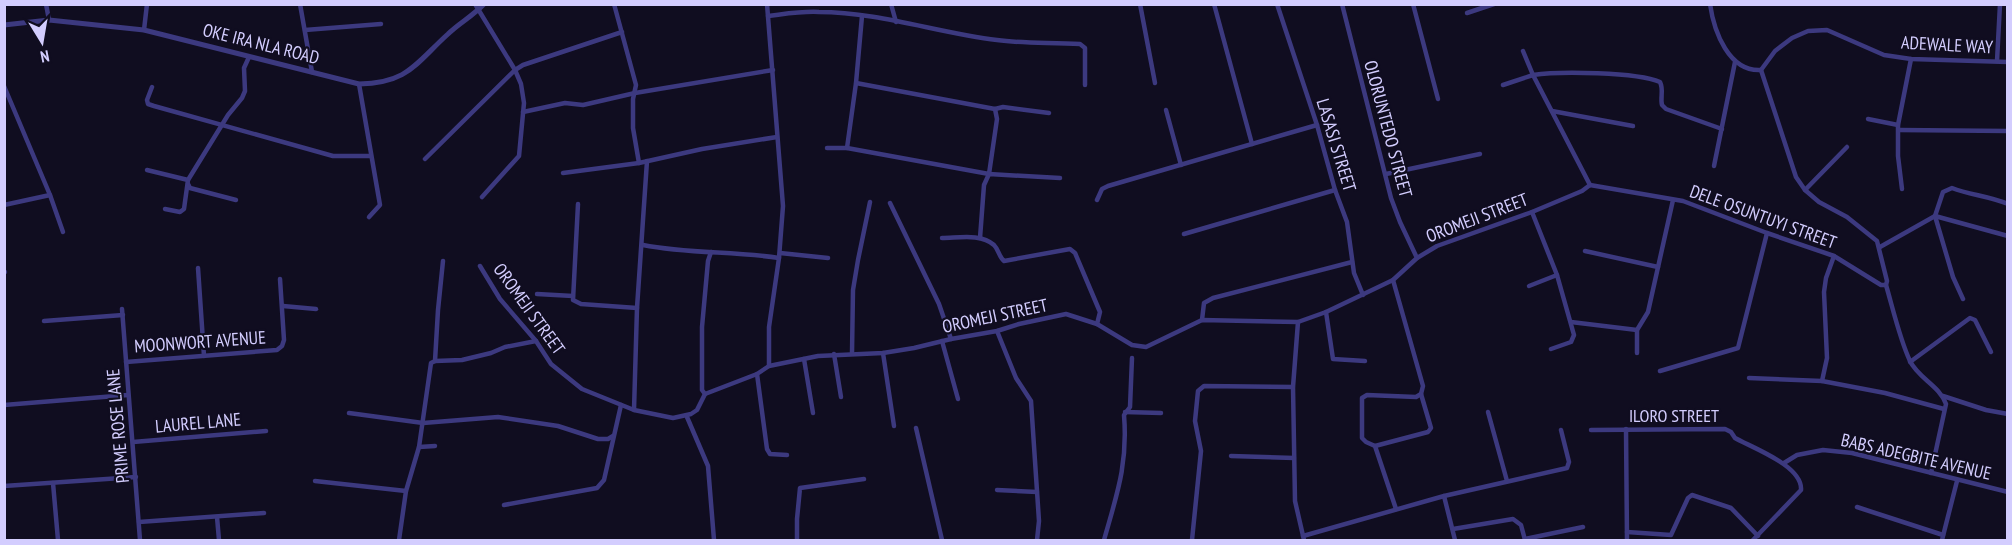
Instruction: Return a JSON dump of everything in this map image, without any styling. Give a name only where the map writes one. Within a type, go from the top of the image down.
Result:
[{"type":"street","points":[[46,4],[49,20]]},
{"type":"street","points":[[144,30],[147,4]]},
{"type":"street","points":[[300,4],[312,72]]},
{"type":"street","points":[[614,4],[636,85],[633,99],[633,128],[639,162]]},
{"type":"street","points":[[767,4],[783,206],[769,327],[769,366]]},
{"type":"street","points":[[891,4],[896,22]]},
{"type":"street","points":[[1140,4],[1155,83]]},
{"type":"street","points":[[1214,4],[1252,144]]},
{"type":"street","name":"LASASI STREET","points":[[1277,4],[1347,222],[1354,275],[1363,295]]},
{"type":"street","name":"OLORUNTEDO STREET","points":[[1342,4],[1391,198],[1417,258]]},
{"type":"street","points":[[1413,4],[1438,99]]},
{"type":"street","points":[[1467,13],[1494,4]]},
{"type":"street","points":[[1710,4],[1712,19],[1724,48],[1736,62],[1750,71],[1761,70],[1797,177],[1805,190],[1819,202],[1847,217],[1874,237],[1880,247],[1886,285],[1910,362],[1923,378],[1943,396],[1986,410],[2007,414]]},
{"type":"street","points":[[1996,61],[2000,4]]},
{"type":"street","points":[[480,6],[514,70],[523,93],[519,156],[482,197]]},
{"type":"street","name":"OKE IRA NLA ROAD","points":[[4,25],[49,20],[144,30],[359,84],[383,82],[409,72],[480,6]]},
{"type":"street","points":[[768,16],[819,12],[862,16],[998,40],[1080,44],[1085,48],[1085,85]]},
{"type":"street","points":[[847,148],[862,16]]},
{"type":"street","points":[[305,30],[381,24]]},
{"type":"street","name":"ADEWALE WAY","points":[[1761,70],[1775,51],[1792,38],[1808,31],[1827,30],[1884,55],[1911,59],[2007,62]]},
{"type":"street","points":[[425,159],[514,70],[622,32]]},
{"type":"street","points":[[1523,51],[1590,185]]},
{"type":"street","points":[[165,209],[182,211],[188,182],[223,124],[242,98],[244,68],[249,57]]},
{"type":"street","points":[[1902,189],[1898,156],[1898,127],[1911,59]]},
{"type":"street","points":[[1714,166],[1736,62]]},
{"type":"street","points":[[523,112],[565,103],[583,105],[635,93],[773,70]]},
{"type":"street","points":[[1503,85],[1547,73],[1622,75],[1654,80],[1660,82],[1663,88],[1661,100],[1666,109],[1722,129]]},
{"type":"street","points":[[856,83],[995,110],[1003,107],[1049,113]]},
{"type":"street","points":[[359,84],[380,205],[369,217]]},
{"type":"street","points":[[4,86],[50,195],[63,232]]},
{"type":"street","points":[[152,87],[147,100],[148,104],[333,156],[371,156]]},
{"type":"street","points":[[980,238],[984,185],[989,174],[997,119],[995,110]]},
{"type":"street","points":[[1166,110],[1181,165]]},
{"type":"street","points":[[1552,111],[1633,126]]},
{"type":"street","points":[[1868,119],[1898,127],[2007,131]]},
{"type":"street","points":[[1097,200],[1102,189],[1108,186],[1317,125]]},
{"type":"street","points":[[563,173],[647,161],[702,149],[777,137]]},
{"type":"street","points":[[1805,190],[1846,147]]},
{"type":"street","points":[[827,148],[847,148],[989,174],[1060,178]]},
{"type":"street","points":[[1386,174],[1480,154]]},
{"type":"street","points":[[633,410],[647,161]]},
{"type":"street","points":[[147,170],[188,182]]},
{"type":"street","points":[[188,182],[190,188],[236,200]]},
{"type":"street","name":"DELE OSUNTUYI STREET","points":[[1590,185],[1683,201],[1834,256],[1881,285],[1886,285]]},
{"type":"street","name":"OROMEJI STREET","points":[[705,394],[757,374],[769,366],[804,358],[883,352],[997,331],[1066,314],[1097,324],[1132,345],[1146,346],[1202,320],[1298,322],[1326,312],[1393,280],[1417,258],[1437,246],[1532,212],[1582,191],[1590,185]]},
{"type":"street","points":[[1963,299],[1953,277],[1935,216],[1943,192],[1952,188],[1970,195],[1994,198],[2007,204]]},
{"type":"street","points":[[1184,234],[1335,190]]},
{"type":"street","points":[[4,205],[50,195]]},
{"type":"street","points":[[1637,353],[1637,330],[1648,312],[1673,200]]},
{"type":"street","points":[[852,353],[854,290],[870,202]]},
{"type":"street","points":[[890,203],[939,304],[951,339]]},
{"type":"street","points":[[578,204],[573,296],[576,303],[638,308]]},
{"type":"street","points":[[1532,212],[1557,275],[1574,336],[1571,342],[1551,349]]},
{"type":"street","points":[[1880,247],[1935,216],[2007,236]]},
{"type":"street","points":[[1660,371],[1738,348],[1767,233]]},
{"type":"street","points":[[942,238],[980,238],[993,245],[1004,261],[1065,249],[1075,252],[1100,312],[1097,324]]},
{"type":"street","points":[[643,245],[711,252],[828,258]]},
{"type":"street","points":[[1585,251],[1658,267]]},
{"type":"street","points":[[711,252],[708,261],[702,327],[702,390],[705,394],[697,410],[687,417],[708,466],[714,540]]},
{"type":"street","points":[[1822,381],[1827,358],[1824,292],[1826,278],[1834,256]]},
{"type":"street","points":[[435,361],[443,261]]},
{"type":"street","points":[[1202,320],[1204,303],[1212,298],[1352,262]]},
{"type":"street","name":"OROMEJI STREET","points":[[480,266],[500,299],[536,341],[551,364],[582,389],[653,416],[687,417]]},
{"type":"street","points":[[198,268],[204,356]]},
{"type":"street","points":[[1529,286],[1557,275]]},
{"type":"street","points":[[280,279],[283,306],[316,309]]},
{"type":"street","points":[[1393,280],[1423,386],[1421,394],[1431,431],[1375,446],[1362,438],[1360,425],[1364,396],[1416,397],[1421,394]]},
{"type":"street","points":[[537,294],[573,296]]},
{"type":"street","name":"MOONWORT AVENUE","points":[[126,362],[277,350],[282,346],[284,340],[283,306]]},
{"type":"street","name":"PRIME ROSE LANE","points":[[44,321],[123,312],[140,540]]},
{"type":"street","points":[[1326,312],[1333,359],[1365,361]]},
{"type":"street","points":[[1910,362],[1970,318],[1975,320],[1991,352]]},
{"type":"street","points":[[1298,322],[1293,387],[1295,501],[1304,538],[1444,496],[1567,468],[1569,462],[1562,430]]},
{"type":"street","points":[[1571,322],[1637,330]]},
{"type":"street","points":[[997,331],[1016,378],[1030,401],[1039,521],[1037,540]]},
{"type":"street","points":[[399,540],[406,492],[420,447],[431,363],[462,360],[536,341]]},
{"type":"street","points":[[942,341],[958,399]]},
{"type":"street","points":[[883,352],[894,426]]},
{"type":"street","points":[[834,354],[841,397]]},
{"type":"street","points":[[804,358],[813,413]]},
{"type":"street","points":[[1104,540],[1121,486],[1126,443],[1125,412],[1130,407],[1132,358]]},
{"type":"street","points":[[757,374],[767,449],[770,453],[787,455]]},
{"type":"street","points":[[1749,378],[1822,381],[1885,393],[1944,409]]},
{"type":"street","points":[[1192,540],[1201,452],[1195,421],[1198,391],[1201,388],[1293,387]]},
{"type":"street","points":[[4,405],[128,395]]},
{"type":"street","points":[[1931,472],[1946,404],[1943,396]]},
{"type":"street","points":[[504,505],[597,488],[604,480],[621,405]]},
{"type":"street","points":[[1125,412],[1161,413]]},
{"type":"street","points":[[1488,412],[1507,481]]},
{"type":"street","points":[[349,413],[423,423],[498,417],[558,426],[598,439],[608,439],[613,436]]},
{"type":"street","points":[[916,428],[942,540]]},
{"type":"street","points":[[1626,429],[1628,540]]},
{"type":"street","name":"ILORO STREET","points":[[1591,430],[1725,429],[1735,438],[1784,463]]},
{"type":"street","name":"LAUREL LANE","points":[[133,442],[266,431]]},
{"type":"street","points":[[420,447],[435,446]]},
{"type":"street","points":[[1375,446],[1396,509]]},
{"type":"street","name":"BABS ADEGBITE AVENUE","points":[[1784,463],[1797,455],[1823,450],[1852,453],[2007,492]]},
{"type":"street","points":[[1231,456],[1294,458]]},
{"type":"street","points":[[1754,540],[1802,490],[1796,474],[1784,463]]},
{"type":"street","points":[[4,486],[136,477]]},
{"type":"street","points":[[797,540],[796,519],[800,488],[864,479]]},
{"type":"street","points":[[315,481],[406,492]]},
{"type":"street","points":[[1857,507],[1943,538],[1958,481]]},
{"type":"street","points":[[53,483],[58,540]]},
{"type":"street","points":[[997,490],[1037,492]]},
{"type":"street","points":[[1627,532],[1671,535],[1688,498],[1692,495],[1731,508],[1758,536]]},
{"type":"street","points":[[1444,496],[1455,540]]},
{"type":"street","points":[[139,522],[264,513]]},
{"type":"street","points":[[217,517],[219,540]]},
{"type":"street","points":[[1453,529],[1513,519],[1521,525],[1525,540],[1583,527]]}]
